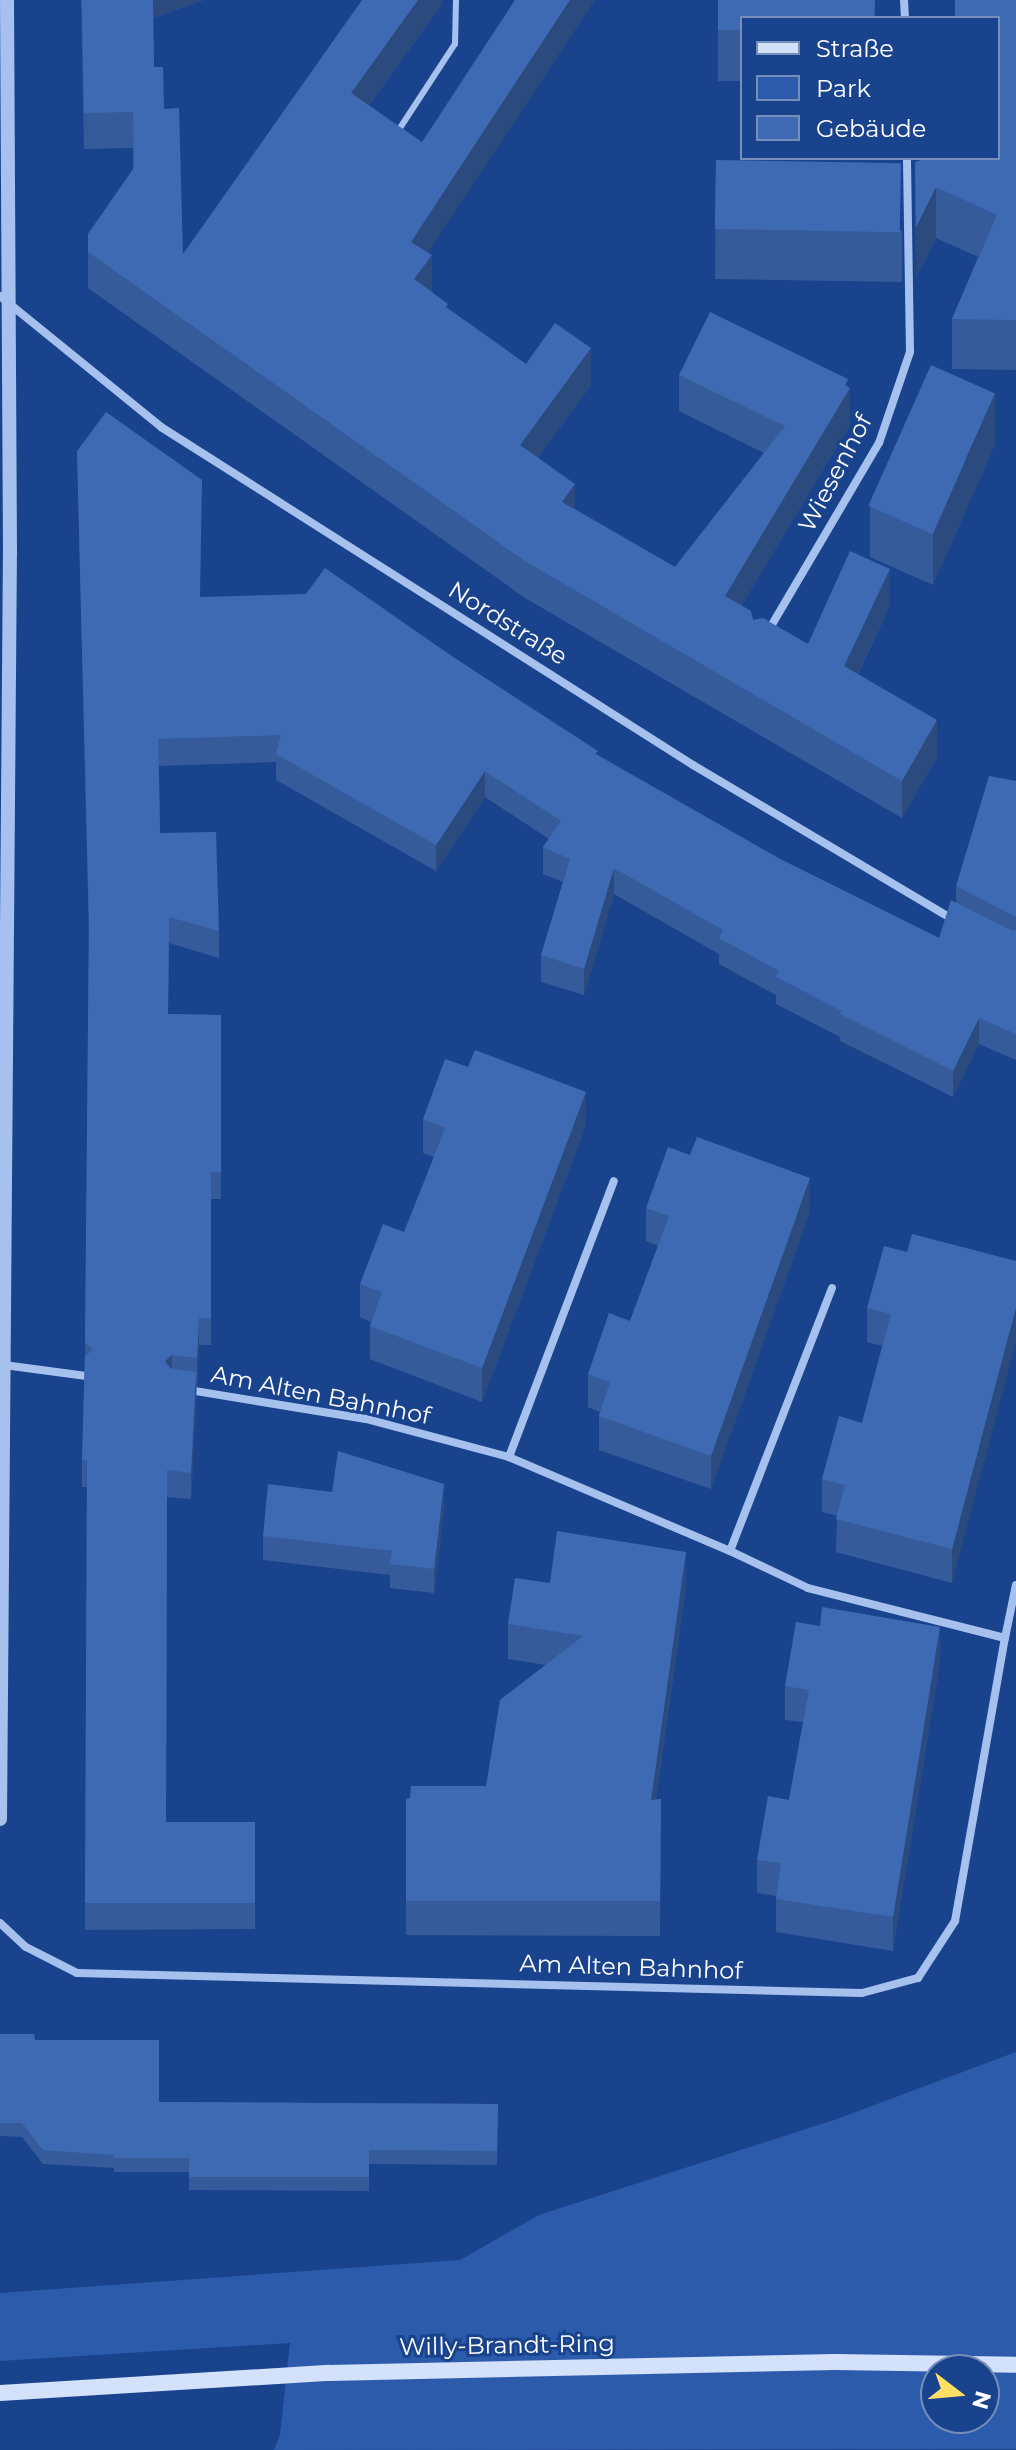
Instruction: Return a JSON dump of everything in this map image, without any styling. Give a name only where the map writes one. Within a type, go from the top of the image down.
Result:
[{"type":"main road","name":"Willy-Brandt-Ring","points":[[0,2393],[329,2373],[835,2362],[1016,2365]]},
{"type":"street","points":[[0,1819],[7,0]]},
{"type":"street","name":"Wiesenhof","points":[[764,638],[879,443],[910,352],[907,160]]},
{"type":"street","name":"Nordstraße","points":[[6,300],[161,427],[693,765],[926,906],[964,925]]},
{"type":"street","points":[[509,1457],[614,1181]]},
{"type":"street","points":[[730,1551],[832,1288]]},
{"type":"street","points":[[4,1365],[86,1376]]},
{"type":"street","name":"Am Alten Bahnhof","points":[[172,1388],[366,1419],[509,1457],[730,1551],[808,1588],[1005,1638]]},
{"type":"street","name":"Am Alten Bahnhof","points":[[0,1923],[26,1947],[77,1973],[862,1993],[918,1978],[955,1921],[1016,1585]]},
{"type":"lane","points":[[391,141],[455,44],[456,0]]},
{"type":"green space","points":[[1016,2052],[1016,2449],[274,2450],[280,2435],[290,2343],[0,2361],[0,2293],[460,2260],[539,2215],[837,2119]]},
{"type":"building","points":[[82,0],[153,0],[154,67],[163,67],[164,109],[179,108],[183,254],[362,0],[418,0],[351,93],[422,142],[515,0],[570,0],[411,242],[432,255],[414,279],[448,304],[446,307],[526,364],[555,323],[591,348],[520,445],[575,484],[562,502],[675,567],[785,426],[679,375],[710,312],[848,379],[845,385],[850,388],[725,596],[751,611],[753,620],[763,618],[808,644],[850,551],[890,569],[844,666],[937,720],[902,781],[525,561],[88,252],[88,234],[134,168],[133,112],[84,113]]},
{"type":"building","points":[[718,0],[875,0],[874,16],[740,16],[740,30],[718,30]]},
{"type":"building","points":[[955,0],[1016,0],[1016,320],[952,319],[997,215],[936,187],[916,227],[915,162],[1000,160],[1000,16],[955,16]]},
{"type":"building","points":[[716,160],[901,163],[900,232],[715,229]]},
{"type":"building","points":[[931,365],[995,393],[932,534],[868,506]]},
{"type":"building","points":[[106,412],[202,480],[200,597],[306,594],[325,568],[456,659],[598,751],[595,754],[780,859],[939,938],[951,900],[1016,930],[1016,1034],[979,1018],[953,1071],[840,1014],[842,1011],[776,977],[779,971],[719,938],[723,930],[614,868],[584,969],[541,955],[570,859],[543,847],[561,821],[485,771],[436,845],[276,754],[281,735],[158,739],[160,833],[216,832],[219,931],[169,917],[168,1014],[221,1015],[221,1172],[211,1172],[211,1318],[199,1318],[197,1358],[172,1355],[165,1361],[170,1368],[196,1372],[191,1473],[167,1470],[166,1822],[255,1822],[255,1903],[85,1903],[87,1461],[82,1460],[85,1356],[93,1350],[85,1342],[89,918],[77,451]]},
{"type":"building","points":[[989,776],[1016,781],[1016,917],[956,886]]},
{"type":"building","points":[[475,1050],[586,1092],[482,1368],[370,1326],[382,1292],[360,1284],[383,1224],[404,1232],[445,1128],[423,1119],[445,1059],[468,1067]]},
{"type":"building","points":[[697,1137],[810,1178],[711,1456],[599,1416],[610,1382],[588,1374],[609,1313],[630,1321],[669,1216],[646,1208],[668,1147],[690,1155]]},
{"type":"building","points":[[912,1234],[1016,1261],[1016,1308],[952,1549],[836,1519],[845,1485],[822,1479],[839,1416],[862,1423],[891,1314],[867,1308],[884,1246],[907,1252]]},
{"type":"building","points":[[338,1451],[444,1484],[434,1569],[390,1564],[392,1551],[263,1536],[268,1484],[332,1492]]},
{"type":"building","points":[[557,1531],[686,1552],[651,1800],[661,1799],[660,1901],[406,1901],[406,1799],[410,1798],[411,1786],[486,1786],[500,1700],[583,1636],[508,1624],[515,1578],[550,1583]]},
{"type":"building","points":[[822,1607],[940,1627],[893,1917],[776,1899],[781,1863],[757,1860],[768,1796],[789,1800],[809,1690],[785,1686],[796,1622],[820,1626]]},
{"type":"building","points":[[0,2034],[34,2034],[35,2040],[159,2040],[159,2102],[498,2104],[497,2151],[369,2150],[369,2177],[189,2177],[189,2158],[114,2158],[114,2155],[43,2150],[22,2123],[0,2123]]}]
